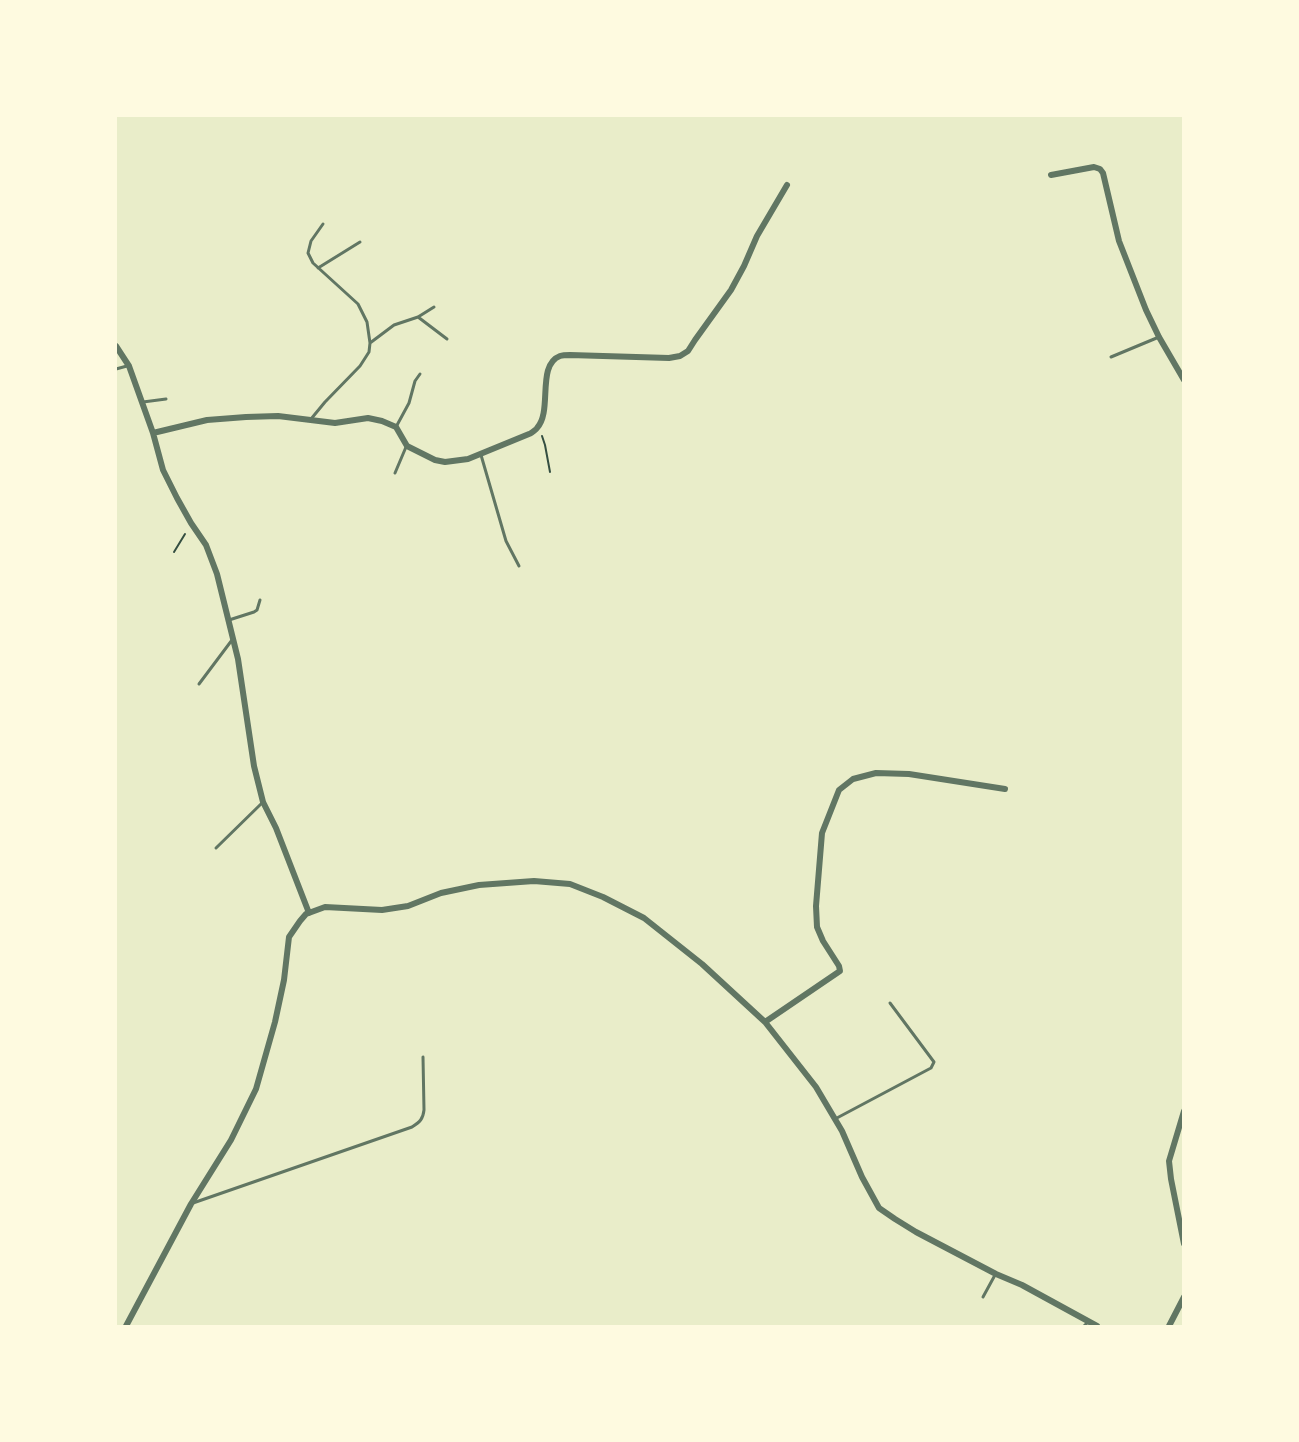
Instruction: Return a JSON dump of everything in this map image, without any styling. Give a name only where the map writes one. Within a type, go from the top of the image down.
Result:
[{"type":"street","points":[[1051,175],[1094,167],[1103,172],[1119,241],[1159,338],[1184,380]]},
{"type":"street","points":[[153,433],[207,420],[246,417],[278,416],[335,423],[368,418],[396,427],[407,446],[435,460],[446,462],[468,459],[537,429],[544,411],[548,369],[552,361],[559,357],[570,355],[669,358],[680,356],[688,351],[731,290],[757,236],[787,185]]},
{"type":"street","points":[[116,346],[129,366],[143,402],[163,470],[191,523],[206,545],[217,574],[238,659],[254,766],[264,802],[309,913]]},
{"type":"street","points":[[765,1022],[839,973],[840,970],[817,927],[816,906],[822,833],[839,790],[853,779],[876,772],[909,774],[1005,789]]},
{"type":"street","points":[[126,1326],[191,1204],[231,1140],[256,1089],[282,991],[289,937],[306,914],[325,907],[382,910],[408,906],[441,893],[479,885],[534,881],[570,884],[603,897],[644,918],[702,964],[765,1022],[816,1088],[842,1131],[862,1177],[879,1208],[916,1232],[1022,1285],[1086,1324],[1098,1326]]},
{"type":"street","points":[[1184,1111],[1169,1161],[1184,1244]]},
{"type":"street","points":[[1169,1326],[1184,1297]]},
{"type":"lane","points":[[311,420],[360,366],[369,352],[370,343],[368,322],[358,304],[313,263],[308,253],[311,241],[323,224]]},
{"type":"lane","points":[[318,268],[360,242]]},
{"type":"lane","points":[[370,343],[394,325],[418,317],[434,307]]},
{"type":"lane","points":[[418,317],[447,339]]},
{"type":"lane","points":[[1111,357],[1159,338]]},
{"type":"lane","points":[[116,369],[129,366]]},
{"type":"lane","points":[[396,427],[409,403],[415,381],[420,374]]},
{"type":"lane","points":[[143,402],[166,399]]},
{"type":"lane","points":[[395,473],[407,446]]},
{"type":"lane","points":[[481,453],[506,540],[519,566]]},
{"type":"lane","points":[[229,620],[254,612],[260,600]]},
{"type":"lane","points":[[199,684],[233,638]]},
{"type":"lane","points":[[216,848],[264,802]]},
{"type":"lane","points":[[835,1119],[933,1067],[934,1062],[890,1003]]},
{"type":"lane","points":[[191,1204],[418,1124],[423,1118],[424,1110],[423,1056]]},
{"type":"lane","points":[[983,1297],[996,1274]]},
{"type":"path","points":[[537,429],[544,439],[550,472]]},
{"type":"path","points":[[174,552],[191,523]]}]
